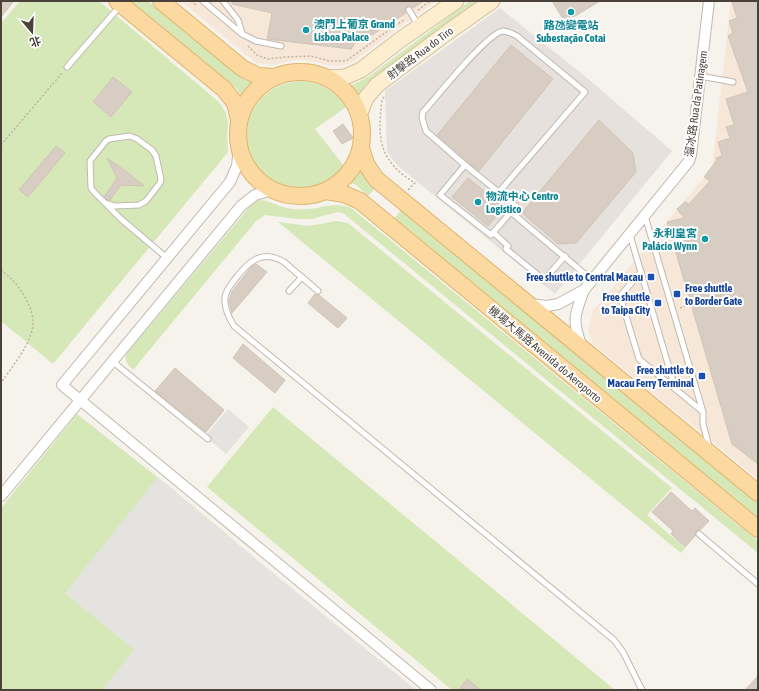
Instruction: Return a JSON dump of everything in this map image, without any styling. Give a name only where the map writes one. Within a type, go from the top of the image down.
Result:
[{"type":"main road","points":[[161,1],[242,68],[258,76],[267,78],[292,73],[310,73],[327,78],[341,87],[352,100],[360,115],[362,131],[361,148],[354,165],[342,180],[326,191],[313,195],[299,196],[272,190],[251,173],[244,161],[238,134],[239,120],[244,107],[252,95],[275,77]]},
{"type":"main road","points":[[119,3],[224,89],[234,103],[239,120]]},
{"type":"main road","points":[[361,148],[366,164],[376,179],[758,493]]},
{"type":"main road","name":"機場大馬路 Avenida do Aeroporto","points":[[326,191],[344,194],[360,201],[758,529]]},
{"type":"street","name":"射擊路 Rua do Tiro","points":[[327,78],[345,77],[361,70],[400,40],[456,1]]},
{"type":"street","name":"射擊路 Rua do Tiro","points":[[360,115],[366,98],[377,85],[492,1]]},
{"type":"street","name":"溜冰路 Rua da Patinagem","points":[[583,349],[576,331],[575,313],[584,290],[689,161],[691,155],[709,1]]},
{"type":"street","points":[[240,148],[237,166],[230,182],[62,385],[431,690]]},
{"type":"street","points":[[1,496],[241,206],[255,195],[272,190]]},
{"type":"street","name":"溜冰路 Rua da Patinagem","points":[[529,304],[547,306],[558,304],[584,290]]},
{"type":"lane","points":[[223,1],[238,20],[242,34]]},
{"type":"lane","points":[[206,2],[242,34],[256,41],[281,46]]},
{"type":"lane","points":[[67,67],[119,3]]},
{"type":"lane","points":[[409,10],[419,27]]},
{"type":"lane","points":[[465,165],[440,195],[491,235],[512,213],[516,206],[426,131],[422,118],[423,112],[480,48],[495,34],[502,31],[511,33],[517,36],[585,92],[500,192]]},
{"type":"lane","points":[[700,76],[733,82]]},
{"type":"lane","points":[[106,203],[115,206],[139,205],[146,201],[160,183],[161,176],[155,153],[137,139],[130,136],[109,139],[90,161],[91,188],[121,219],[167,258]]},
{"type":"lane","points":[[512,213],[592,280]]},
{"type":"lane","points":[[645,215],[703,412],[703,424],[712,455]]},
{"type":"lane","points":[[494,233],[508,246],[506,249],[544,280],[565,256]]},
{"type":"lane","points":[[629,234],[675,389]]},
{"type":"lane","points":[[318,291],[279,259],[266,256],[254,260],[244,268],[229,286],[226,293],[225,305],[230,320],[234,326],[614,640],[623,652],[642,690]]},
{"type":"lane","points":[[641,272],[620,296],[639,359],[703,412]]},
{"type":"lane","points":[[289,292],[302,277]]},
{"type":"lane","points":[[112,361],[208,439]]},
{"type":"lane","points":[[699,534],[758,584]]},
{"type":"path","points":[[191,1],[197,6]]},
{"type":"path","points":[[247,46],[257,55],[268,59],[310,56],[330,61],[346,61],[392,28],[400,40]]},
{"type":"path","points":[[1,145],[67,67]]},
{"type":"path","points":[[1,270],[18,286],[26,299],[32,313],[33,329],[24,348],[1,383]]},
{"type":"shaded area","name":"澳門上葡京 Grand Lisboa Palace","points":[[181,1],[436,1],[354,61],[346,65],[337,66],[302,60],[293,60],[274,65],[256,63]]},
{"type":"shaded area","name":"永利皇宮 Palácio Wynn","points":[[731,1],[758,1],[758,479],[593,344],[588,330],[593,311],[712,168]]},
{"type":"shaded area","name":"物流中心 Centro Logistico","points":[[500,8],[587,78],[672,151],[555,294],[398,166],[387,152],[385,91]]},
{"type":"shaded area","points":[[228,409],[249,427],[226,454],[205,436]]},
{"type":"shaded area","points":[[158,477],[416,690],[102,690],[134,650],[65,593]]},
{"type":"green space","points":[[20,1],[99,1],[219,102],[226,113],[228,123],[228,152],[53,364],[1,321],[1,23]]},
{"type":"green space","points":[[131,1],[148,1],[243,79],[253,82],[241,96],[236,88]]},
{"type":"green space","points":[[470,1],[478,1],[381,72],[366,84],[359,96],[350,86],[368,77]]},
{"type":"green space","points":[[302,81],[327,89],[337,96],[346,107],[315,129],[344,166],[324,182],[303,188],[283,185],[266,176],[253,160],[246,142],[248,121],[263,96],[278,86]]},
{"type":"green space","points":[[363,167],[378,185],[368,196],[355,184],[349,183]]},
{"type":"green space","points":[[259,200],[294,209],[334,205],[351,208],[758,541],[758,553],[343,213],[338,212],[311,219],[265,215],[256,221],[133,370],[126,360],[127,353],[251,205]]},
{"type":"green space","points":[[403,208],[758,501],[758,521],[394,219]]},
{"type":"green space","points":[[336,221],[348,223],[672,488],[647,515],[685,548],[681,553],[278,222],[309,226]]},
{"type":"green space","points":[[273,407],[615,690],[452,690],[207,487]]},
{"type":"green space","points":[[77,414],[166,484],[236,542],[115,690],[1,690],[1,508]]},
{"type":"building","points":[[1,1],[14,1],[1,17]]},
{"type":"building","points":[[232,1],[424,1],[413,8],[411,6],[407,7],[405,10],[406,13],[372,35],[363,32],[351,49],[267,39],[272,13],[232,4]]},
{"type":"building","name":"路氹變電站 Subestação Cotai","points":[[552,1],[600,1],[565,22]]},
{"type":"building","name":"永利皇宮 Palácio Wynn","points":[[758,1],[758,464],[732,444],[667,222],[684,218],[677,209],[685,202],[689,204],[710,181],[704,177],[717,160],[716,158],[722,156],[718,142],[730,138],[726,127],[734,125],[726,99],[748,92],[728,36],[733,33],[729,21],[737,18],[732,2]]},
{"type":"building","points":[[511,45],[553,79],[479,171],[437,135]]},
{"type":"building","points":[[113,77],[132,92],[111,117],[93,102]]},
{"type":"building","points":[[599,120],[633,153],[636,172],[576,243],[558,244],[522,213]]},
{"type":"building","points":[[343,124],[353,138],[342,144],[333,131]]},
{"type":"building","points":[[56,146],[65,153],[28,197],[19,190]]},
{"type":"building","points":[[107,158],[144,186],[121,185],[110,200],[106,199],[104,197],[117,178]]},
{"type":"building","name":"物流中心 Centro Logistico","points":[[468,178],[504,207],[488,226],[452,197]]},
{"type":"building","points":[[256,264],[267,272],[232,313],[229,301],[232,291],[252,266]]},
{"type":"building","points":[[315,294],[319,295],[347,318],[338,328],[308,303]]},
{"type":"building","points":[[243,344],[285,380],[275,393],[233,358]]},
{"type":"building","points":[[175,368],[224,410],[206,432],[155,391]]},
{"type":"building","points":[[671,492],[692,511],[695,508],[709,521],[700,530],[696,531],[695,536],[685,547],[671,534],[673,531],[652,512]]},
{"type":"building","points":[[758,676],[758,690],[745,690]]},
{"type":"building","points":[[467,679],[481,690],[459,690]]},
{"type":"place","name":"路氹變電站 Subestação Cotai","points":[[571,12]]},
{"type":"place","name":"澳門上葡京 Grand Lisboa Palace","points":[[306,30]]},
{"type":"place","name":"物流中心 Centro Logistico","points":[[478,202]]},
{"type":"place","name":"永利皇宮 Palácio Wynn","points":[[705,239]]},
{"type":"place","name":"Free shuttle to Central Macau","points":[[651,277]]},
{"type":"place","name":"Free shuttle to Border Gate","points":[[677,294]]},
{"type":"place","name":"Free shuttle to Taipa City","points":[[658,303]]},
{"type":"place","name":"Free shuttle to Macau Ferry Terminal","points":[[702,376]]}]
